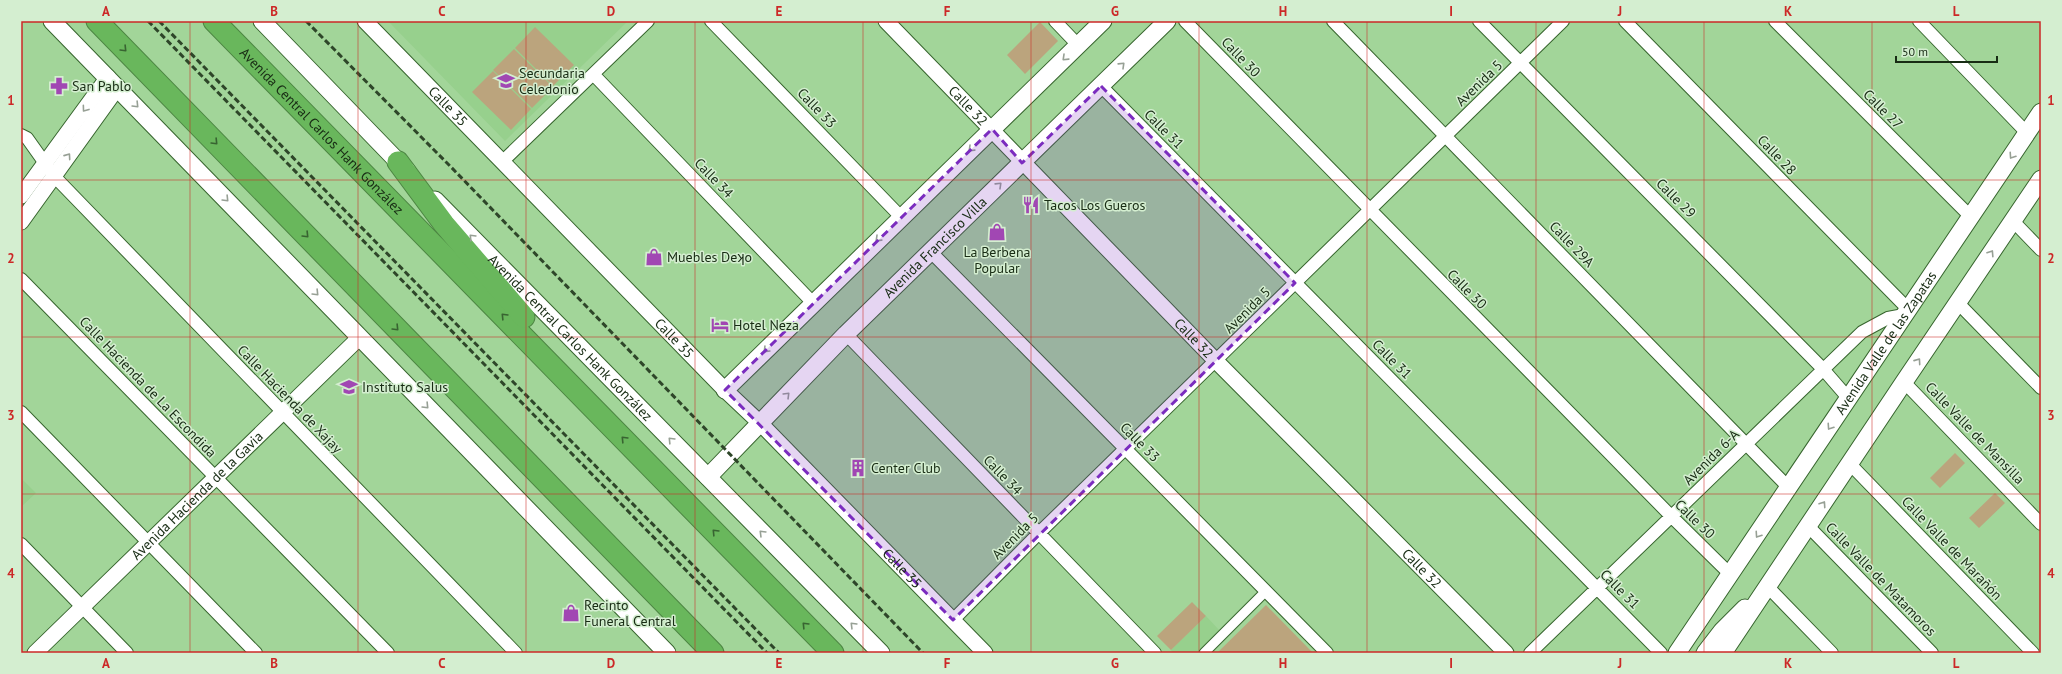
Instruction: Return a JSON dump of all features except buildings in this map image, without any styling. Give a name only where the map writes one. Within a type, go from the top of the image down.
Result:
[{"type":"highway","points":[[97,21],[712,653]]},
{"type":"highway","name":"Avenida Central Carlos Hank González","points":[[214,21],[833,653]]},
{"type":"highway","points":[[398,162],[444,224],[525,319],[571,385]]},
{"type":"main road","points":[[52,21],[113,82],[359,338],[668,653]]},
{"type":"main road","name":"Avenida Central Carlos Hank González","points":[[262,21],[398,162],[881,653]]},
{"type":"main road","points":[[725,390],[1103,21]]},
{"type":"main road","name":"Avenida Francisco Villa","points":[[708,477],[846,334],[1167,21]]},
{"type":"main road","name":"Avenida Valle de las Zapatas","points":[[1677,653],[1850,399],[1906,312],[2041,112]]},
{"type":"main road","points":[[1727,652],[1767,586],[2041,179]]},
{"type":"main road","name":"Avenida Valle de las Zapatas","points":[[1694,653],[1731,575]]},
{"type":"main road","points":[[1705,653],[1722,631],[1767,586]]},
{"type":"street","name":"Calle 35","points":[[365,21],[725,390],[760,422],[985,653]]},
{"type":"street","points":[[503,161],[648,21]]},
{"type":"street","name":"Calle 33","points":[[711,21],[901,217]]},
{"type":"street","name":"Calle 32","points":[[886,21],[992,129],[1022,163],[1216,361],[1506,653]]},
{"type":"street","points":[[1055,21],[1078,45]]},
{"type":"street","name":"Calle 30","points":[[1185,21],[1369,210],[1731,575]]},
{"type":"street","name":"Calle 29A","points":[[1333,21],[1789,488]]},
{"type":"street","name":"Calle 29","points":[[1478,21],[1823,369],[1850,399]]},
{"type":"street","name":"Avenida 5","points":[[953,620],[1038,533],[1563,21]]},
{"type":"street","name":"Calle 28","points":[[1625,21],[1906,312]]},
{"type":"street","name":"Calle 27","points":[[1775,21],[1970,217]]},
{"type":"street","points":[[1920,21],[2027,133]]},
{"type":"street","name":"Calle 34","points":[[593,74],[813,303]]},
{"type":"street","points":[[21,196],[46,162],[113,82]]},
{"type":"street","points":[[21,222],[54,176],[113,82]]},
{"type":"street","name":"Calle 31","points":[[1101,86],[1661,653]]},
{"type":"street","name":"Calle Hacienda de Xajay","points":[[21,135],[27,138],[46,162],[54,176],[516,653]]},
{"type":"street","points":[[2012,221],[2041,250]]},
{"type":"street","name":"Calle 33","points":[[931,252],[1327,653]]},
{"type":"street","name":"Calle Hacienda de La Escondida","points":[[21,279],[388,653]]},
{"type":"street","points":[[1958,303],[2041,388]]},
{"type":"street","name":"Avenida 6-A","points":[[1530,653],[1867,328],[1888,318],[1906,312]]},
{"type":"street","name":"Calle 34","points":[[846,334],[1155,653]]},
{"type":"street","name":"Avenida Hacienda de la Gavia","points":[[35,653],[359,338]]},
{"type":"street","name":"Calle Valle de Mansilla","points":[[1904,382],[2041,524]]},
{"type":"street","points":[[21,412],[256,653]]},
{"type":"street","name":"Calle Valle de Marañón","points":[[1849,463],[2033,653]]},
{"type":"street","name":"Calle Valle de Matamoros","points":[[1808,526],[1932,653]]},
{"type":"street","points":[[21,544],[127,653]]},
{"type":"street","points":[[1767,586],[1832,653]]},
{"type":"street","points":[[1204,653],[1266,591]]},
{"type":"highlighted area","points":[[1101,86],[1295,283],[953,620],[725,390],[992,129],[1022,163]]},
{"type":"shaded area","name":"Secundaria Celedonio","points":[[388,21],[628,21],[505,141]]},
{"type":"shaded area","points":[[1040,22],[1058,41],[1025,74],[1007,55]]},
{"type":"shaded area","points":[[535,27],[574,65],[553,86],[515,48]]},
{"type":"shaded area","points":[[514,49],[553,87],[532,108],[493,70]]},
{"type":"shaded area","points":[[493,71],[531,109],[511,130],[472,92]]},
{"type":"shaded area","points":[[1955,453],[1965,463],[1940,488],[1930,478]]},
{"type":"shaded area","points":[[21,478],[36,493],[21,507]]},
{"type":"shaded area","points":[[1995,493],[2005,503],[1979,528],[1969,518]]},
{"type":"shaded area","points":[[1192,602],[1206,616],[1171,650],[1157,636]]},
{"type":"shaded area","points":[[1266,605],[1313,653],[1217,653]]},
{"type":"shaded area","points":[[1206,616],[1220,631],[1197,653],[1173,653],[1171,650]]},
{"type":"railway","points":[[148,21],[767,653]]},
{"type":"railway","points":[[159,21],[779,653]]},
{"type":"railway","points":[[306,21],[451,167],[923,653]]},
{"type":"place","name":"Secundaria Celedonio","points":[[506,81]]},
{"type":"place","name":"San Pablo","points":[[59,86]]},
{"type":"place","name":"Tacos Los Gueros","points":[[1031,205]]},
{"type":"place","name":"La Berbena Popular","points":[[997,232]]},
{"type":"place","name":"Muebles Deʞo","points":[[654,257]]},
{"type":"place","name":"Hotel Neza","points":[[720,325]]},
{"type":"place","name":"Instituto Salus","points":[[349,387]]},
{"type":"place","name":"Center Club","points":[[858,468]]},
{"type":"place","name":"Recinto Funeral Central","points":[[571,613]]}]
